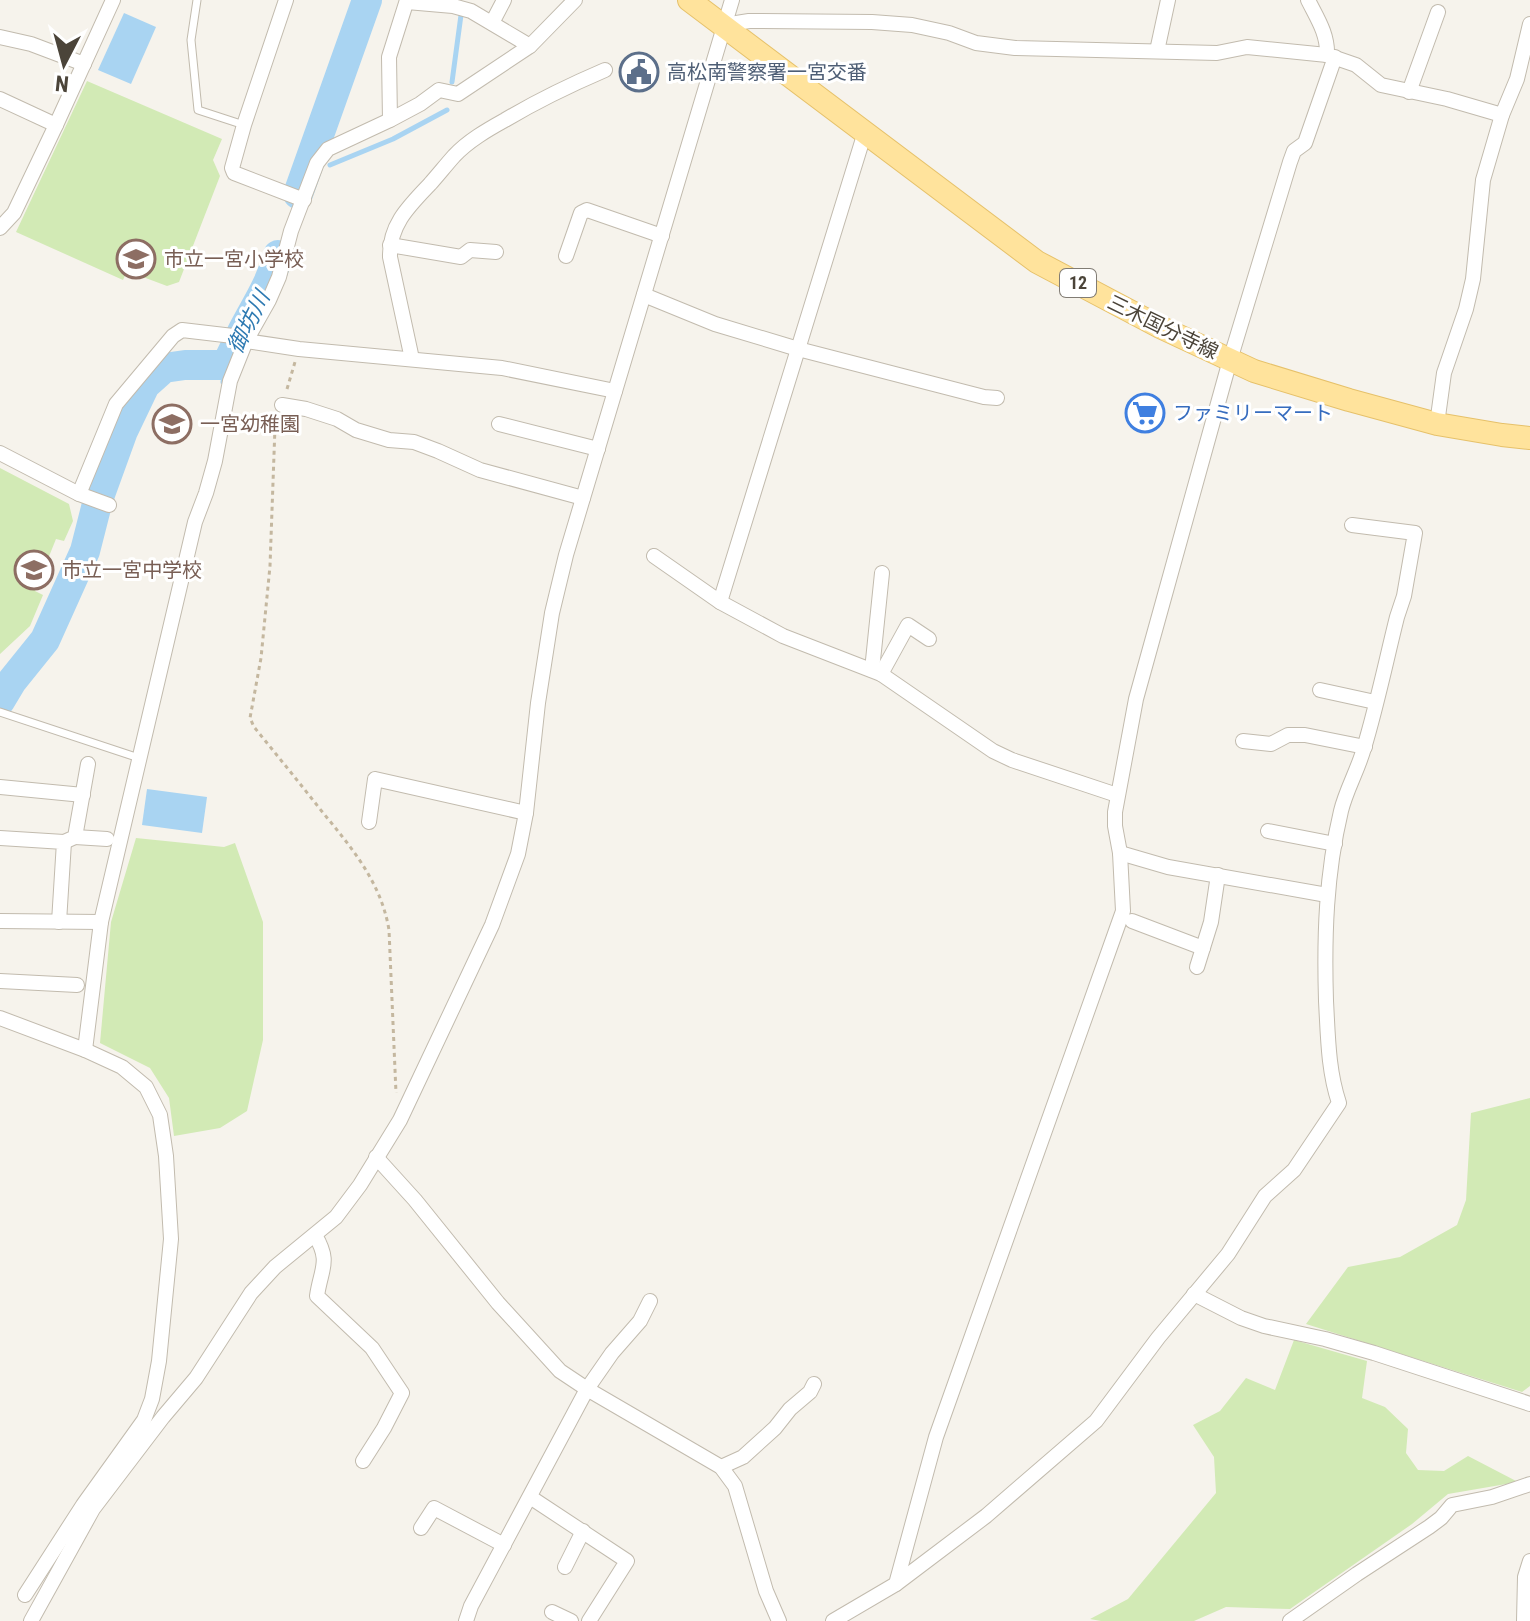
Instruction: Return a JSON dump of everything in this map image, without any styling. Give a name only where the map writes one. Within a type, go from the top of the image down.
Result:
[{"type":"main road","name":"三木国分寺線","points":[[689,0],[1037,262],[1160,327],[1254,371],[1335,396],[1437,424],[1530,438]]},
{"type":"street","points":[[0,228],[14,213],[113,0]]},
{"type":"street","points":[[286,0],[232,168],[234,173],[299,198]]},
{"type":"street","points":[[492,23],[504,0]]},
{"type":"street","points":[[85,1050],[95,922],[133,757],[195,522],[215,461],[241,339],[269,300],[279,277],[299,198],[328,149],[390,120],[439,90],[458,94],[530,46],[575,0]]},
{"type":"street","points":[[31,1621],[88,1507],[196,1378],[251,1293],[275,1267],[336,1217],[360,1185],[400,1120],[492,925],[518,854],[552,613],[566,555],[732,0]]},
{"type":"street","points":[[1157,51],[1168,0]]},
{"type":"street","points":[[896,1584],[936,1437],[1123,911],[1120,853],[1115,826],[1117,795],[1136,699],[1230,360],[1290,162],[1294,151],[1305,143],[1331,56],[1324,32],[1308,0]]},
{"type":"street","points":[[390,120],[389,57],[407,1],[471,11],[530,46]]},
{"type":"street","points":[[1409,92],[1438,12]]},
{"type":"street","points":[[724,25],[749,21],[872,22],[912,25],[976,43],[1015,48],[1217,53],[1247,47],[1331,56],[1356,65],[1381,85],[1502,115]]},
{"type":"street","points":[[1437,424],[1444,373],[1473,279],[1483,180],[1502,115],[1517,79],[1530,24]]},
{"type":"street","points":[[0,37],[31,44],[84,64]]},
{"type":"street","points":[[412,359],[390,257],[390,245],[402,213],[455,155],[482,133],[547,96],[605,70]]},
{"type":"street","points":[[0,99],[56,125]]},
{"type":"street","points":[[720,602],[865,132]]},
{"type":"street","points":[[566,256],[581,213],[587,210],[662,236]]},
{"type":"street","points":[[390,245],[461,257],[470,250],[496,252]]},
{"type":"street","points":[[644,295],[715,324],[798,349],[997,398]]},
{"type":"street","points":[[84,496],[116,404],[173,336],[182,330],[299,349],[502,368],[615,391]]},
{"type":"street","points":[[282,405],[337,419],[356,430],[389,440],[414,442],[480,470],[583,498]]},
{"type":"street","points":[[499,424],[598,449]]},
{"type":"street","points":[[0,453],[84,496],[109,505]]},
{"type":"street","points":[[833,1621],[896,1584],[986,1516],[1096,1421],[1228,1254],[1265,1196],[1294,1170],[1339,1103],[1328,1057],[1327,895],[1341,808],[1365,747],[1404,596],[1415,533],[1352,525]]},
{"type":"street","points":[[654,556],[720,602],[783,636],[876,672],[993,751],[1117,795]]},
{"type":"street","points":[[876,672],[882,573]]},
{"type":"street","points":[[876,672],[908,625],[929,639]]},
{"type":"street","points":[[1320,690],[1375,702]]},
{"type":"street","points":[[1243,741],[1271,744],[1288,735],[1305,735],[1365,747]]},
{"type":"street","points":[[59,922],[69,840],[83,795],[88,764]]},
{"type":"street","points":[[369,822],[375,779],[526,813]]},
{"type":"street","points":[[0,787],[83,795]]},
{"type":"street","points":[[1268,831],[1335,844]]},
{"type":"street","points":[[0,838],[107,839]]},
{"type":"street","points":[[1120,853],[1168,867],[1327,895]]},
{"type":"street","points":[[1197,967],[1211,922],[1218,875]]},
{"type":"street","points":[[0,921],[95,922]]},
{"type":"street","points":[[1132,921],[1203,948]]},
{"type":"street","points":[[0,981],[77,985]]},
{"type":"street","points":[[0,1018],[122,1067],[146,1087],[160,1115],[171,1239],[159,1361],[152,1399],[144,1420],[88,1507],[25,1595]]},
{"type":"street","points":[[376,1157],[498,1303],[560,1371],[721,1467],[735,1486],[766,1591],[779,1621]]},
{"type":"street","points":[[315,1235],[324,1251],[325,1264],[317,1296],[372,1348],[402,1393],[363,1461]]},
{"type":"street","points":[[1194,1294],[1264,1326],[1374,1353],[1530,1404]]},
{"type":"street","points":[[466,1621],[471,1606],[587,1389],[612,1353],[640,1321],[650,1301]]},
{"type":"street","points":[[721,1467],[743,1457],[775,1428],[814,1384]]},
{"type":"street","points":[[1290,1621],[1429,1527],[1452,1505],[1492,1497],[1530,1484]]},
{"type":"street","points":[[530,1497],[627,1561],[589,1621]]},
{"type":"street","points":[[421,1528],[434,1508],[504,1545]]},
{"type":"street","points":[[565,1567],[583,1531]]},
{"type":"street","points":[[1524,1621],[1525,1577],[1530,1561]]},
{"type":"street","points":[[552,1612],[571,1621]]},
{"type":"lane","points":[[197,0],[191,40],[198,110],[244,125]]},
{"type":"lane","points":[[0,712],[133,757]]},
{"type":"path","points":[[299,349],[275,427],[270,566],[250,718],[354,851],[379,892],[389,930],[396,1097],[400,1120]]},
{"type":"green space","points":[[87,81],[222,139],[213,160],[220,176],[179,282],[167,286],[127,271],[123,280],[16,232]]},
{"type":"green space","name":"市立一宮中学校","points":[[0,468],[69,504],[73,521],[64,541],[56,539],[35,591],[43,595],[30,626],[0,654]]},
{"type":"green space","points":[[136,838],[224,847],[235,843],[263,922],[263,1040],[247,1111],[220,1128],[174,1136],[169,1098],[150,1068],[100,1043],[111,922]]},
{"type":"green space","points":[[1530,1098],[1530,1386],[1522,1392],[1306,1324],[1348,1267],[1400,1257],[1457,1225],[1466,1200],[1471,1113]]},
{"type":"green space","points":[[1294,1340],[1367,1361],[1362,1398],[1385,1407],[1408,1429],[1406,1453],[1418,1470],[1444,1471],[1468,1456],[1518,1482],[1448,1494],[1412,1524],[1290,1609],[1226,1607],[1194,1621],[1090,1619],[1128,1599],[1216,1493],[1214,1457],[1193,1425],[1220,1411],[1246,1378],[1275,1390]]},
{"type":"water","points":[[124,13],[156,27],[131,84],[98,70]]},
{"type":"water","points":[[147,789],[207,797],[202,833],[142,825]]},
{"type":"waterway","name":"御坊川","points":[[298,194],[367,0]]},
{"type":"waterway","points":[[452,82],[461,15]]},
{"type":"waterway","points":[[330,165],[393,139],[447,110]]},
{"type":"waterway","name":"御坊川","points":[[0,701],[45,640],[85,551],[98,500],[123,431],[145,385],[164,368],[226,365],[267,284],[278,255]]},
{"type":"waterway","points":[[223,382],[226,365]]},
{"type":"place","name":"高松南警察署一宮交番","points":[[639,72]]},
{"type":"place","name":"市立一宮小学校","points":[[136,259]]},
{"type":"place","name":"ファミリーマート","points":[[1145,413]]},
{"type":"place","name":"一宮幼稚園","points":[[172,424]]},
{"type":"place","name":"市立一宮中学校","points":[[34,570]]}]
